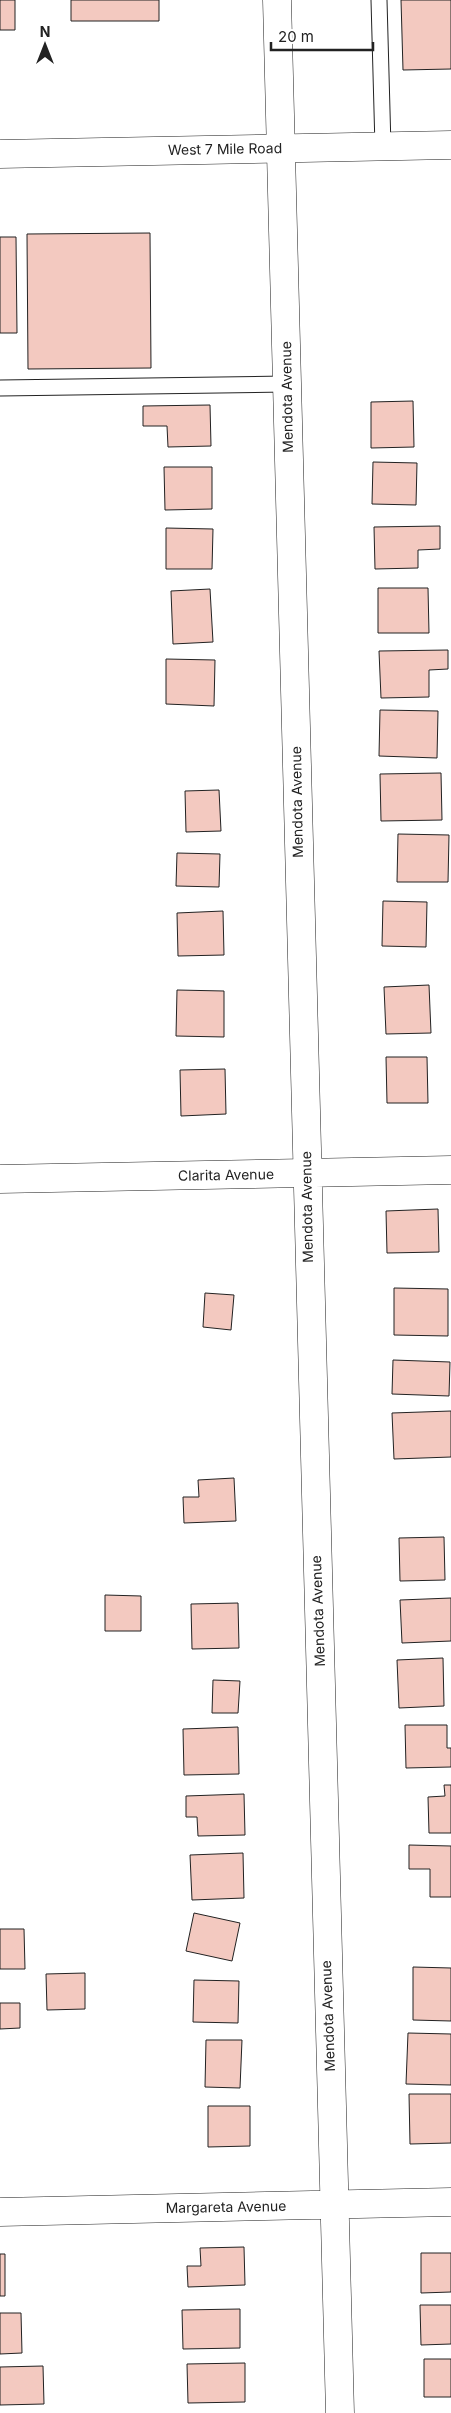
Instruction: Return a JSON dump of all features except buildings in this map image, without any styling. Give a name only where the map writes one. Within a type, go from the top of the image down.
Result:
[{"type":"street","name":"Mendota Avenue","points":[[277,0],[306,1173],[340,2413]]},
{"type":"street","name":"West 7 Mile Road","points":[[0,154],[451,145]]},
{"type":"street","name":"Clarita Avenue","points":[[0,1179],[451,1170]]},
{"type":"street","name":"Margareta Avenue","points":[[0,2212],[451,2202]]},
{"type":"lane","points":[[379,0],[383,147]]},
{"type":"lane","points":[[0,388],[286,384]]}]
